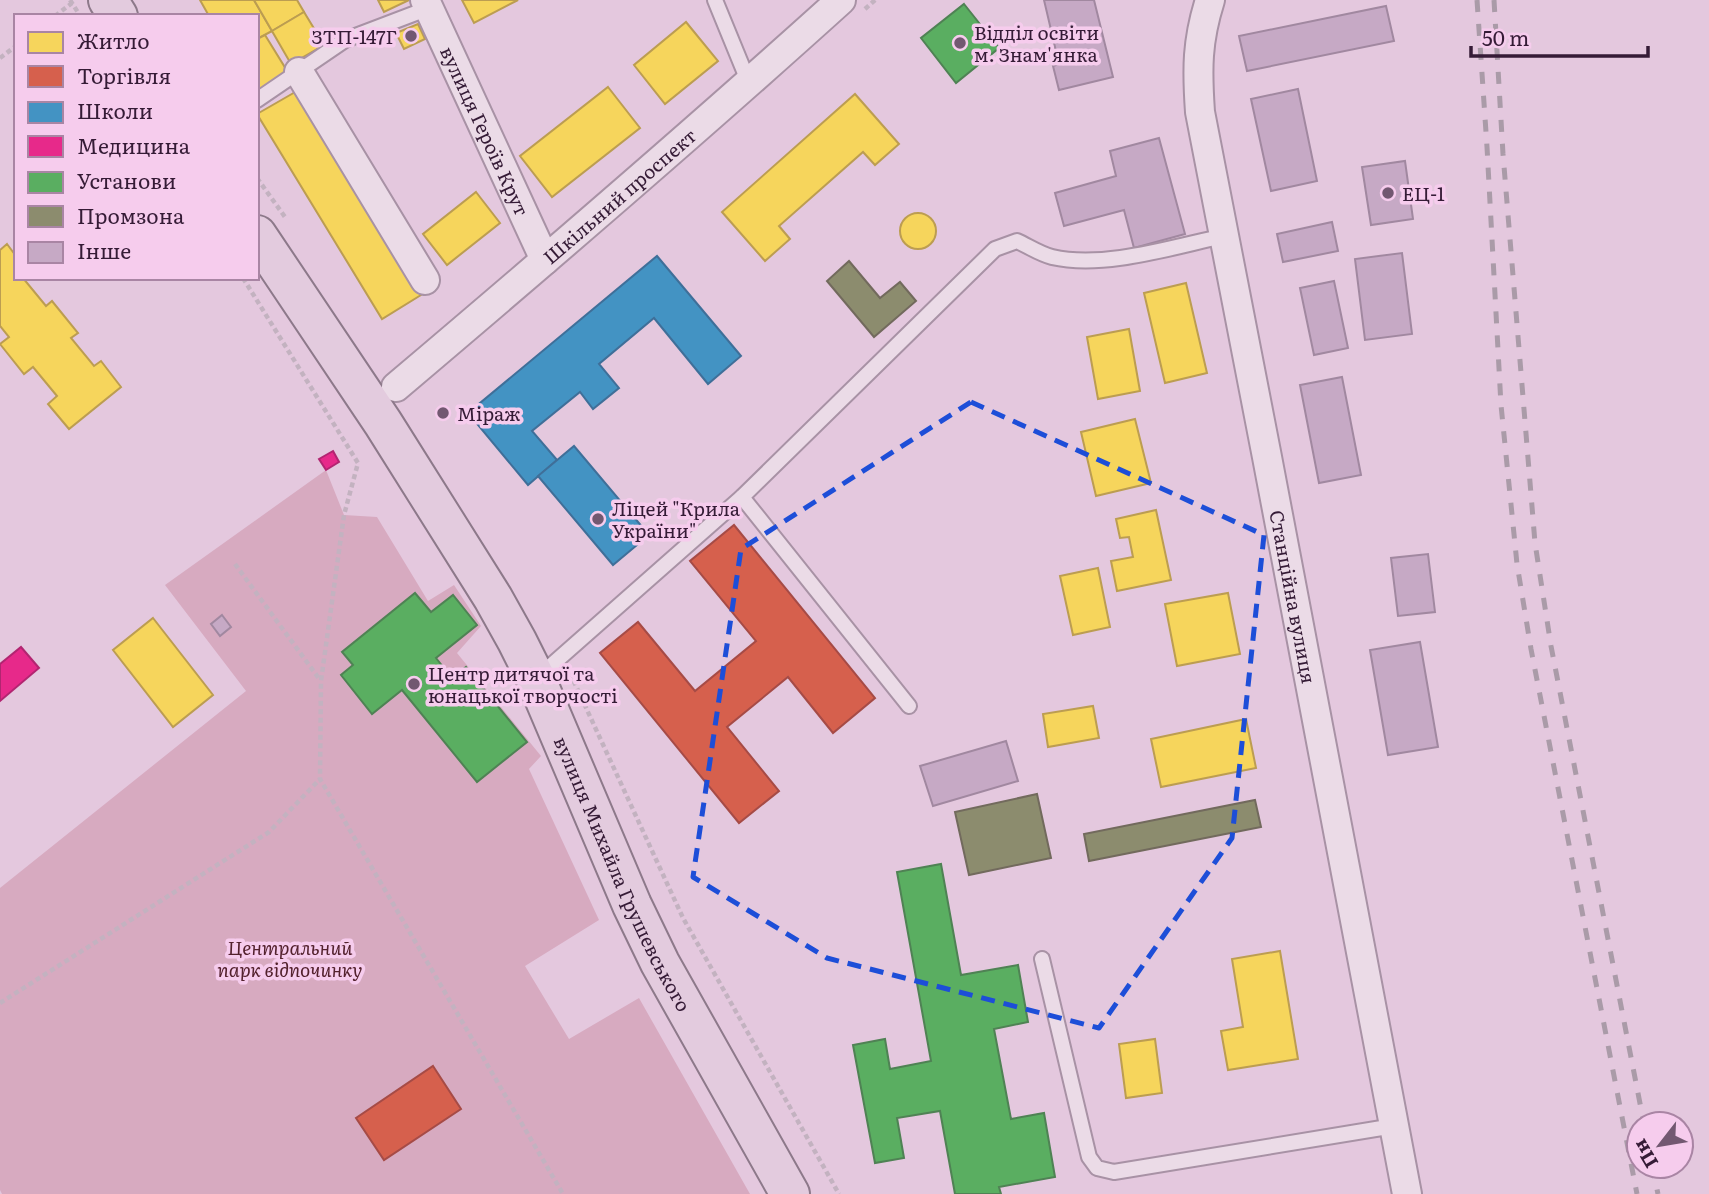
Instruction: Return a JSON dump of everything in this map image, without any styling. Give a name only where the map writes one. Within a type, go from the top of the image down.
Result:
[{"type":"main road","points":[[84,1],[113,14]]},
{"type":"main road","name":"вулиця Михайла Грушевського","points":[[259,238],[389,434],[493,598],[517,641],[549,667],[632,905],[676,993],[790,1194]]},
{"type":"street","name":"Шкільний проспект","points":[[396,387],[749,83],[841,0]]},
{"type":"street","name":"Станційна вулиця","points":[[1210,0],[1199,45],[1197,78],[1200,112],[1407,1194]]},
{"type":"street","name":"вулиця Героїв Крут","points":[[427,4],[545,260]]},
{"type":"street","points":[[299,72],[425,280]]},
{"type":"lane","points":[[715,0],[749,83]]},
{"type":"lane","points":[[259,99],[345,40],[427,4]]},
{"type":"lane","points":[[549,667],[742,497],[995,249],[1017,241],[1050,257],[1110,260],[1224,236]]},
{"type":"lane","points":[[742,497],[909,706]]},
{"type":"lane","points":[[1042,959],[1089,1157],[1097,1168],[1114,1172],[1394,1126]]},
{"type":"path","points":[[59,14],[84,1]]},
{"type":"path","points":[[244,280],[358,463],[344,515],[321,681],[320,779],[563,1194]]},
{"type":"path","points":[[235,564],[321,681]]},
{"type":"path","points":[[549,667],[683,918],[839,1194]]},
{"type":"path","points":[[0,1003],[270,832],[320,779]]},
{"type":"highlighted area","points":[[971,402],[1264,535],[1232,838],[1099,1028],[827,958],[693,877],[741,549]]},
{"type":"green space","name":"Центральний парк відпочинку","points":[[326,470],[344,515],[377,517],[428,601],[454,585],[481,626],[457,653],[541,756],[529,769],[599,920],[525,966],[569,1039],[639,998],[750,1194],[2,1194],[0,888],[246,691],[165,585]]},
{"type":"building: Житло","points":[[200,0],[254,0],[272,31],[259,38],[259,14],[208,14]]},
{"type":"building: Житло","points":[[254,0],[297,0],[304,12],[272,31]]},
{"type":"building: Житло","points":[[378,0],[409,0],[384,12]]},
{"type":"building: Житло","points":[[462,0],[518,0],[474,23]]},
{"type":"building: Житло","points":[[304,12],[324,45],[291,64],[272,31]]},
{"type":"building: Житло","points":[[686,22],[718,61],[665,104],[634,65]]},
{"type":"building: Житло","name":"ЗТП-147Г","points":[[418,24],[425,39],[404,49],[396,33]]},
{"type":"building: Житло","points":[[265,35],[289,74],[259,91],[259,38]]},
{"type":"building: Житло","points":[[608,87],[640,128],[552,197],[520,156]]},
{"type":"building: Житло","points":[[297,91],[421,295],[382,319],[259,117],[259,113]]},
{"type":"building: Житло","points":[[855,94],[899,144],[875,165],[863,152],[779,226],[790,239],[765,261],[722,212]]},
{"type":"building: Житло","points":[[476,192],[500,223],[447,265],[423,234]]},
{"type":"building: Житло","points":[[918,213],[931,218],[936,231],[931,244],[918,249],[905,244],[900,231],[905,218]]},
{"type":"building: Житло","points":[[7,244],[14,253],[14,280],[25,280],[46,306],[52,301],[78,333],[71,338],[94,366],[101,361],[121,387],[69,429],[48,404],[57,396],[33,367],[24,374],[0,344],[9,337],[0,326],[0,250]]},
{"type":"building: Житло","points":[[1186,283],[1207,373],[1165,383],[1144,293]]},
{"type":"building: Житло","points":[[1129,329],[1140,391],[1098,399],[1087,337]]},
{"type":"building: Житло","points":[[1135,419],[1151,483],[1096,496],[1081,432]]},
{"type":"building: Житло","points":[[1156,510],[1171,580],[1117,591],[1111,561],[1133,557],[1129,537],[1120,538],[1116,519]]},
{"type":"building: Житло","points":[[1098,568],[1110,627],[1073,635],[1060,576]]},
{"type":"building: Житло","points":[[1228,593],[1240,654],[1177,666],[1165,604]]},
{"type":"building: Житло","points":[[153,618],[213,695],[173,727],[113,650]]},
{"type":"building: Житло","points":[[1093,706],[1099,738],[1048,747],[1043,714]]},
{"type":"building: Житло","points":[[1246,719],[1256,768],[1161,787],[1151,739]]},
{"type":"building: Житло","points":[[1280,951],[1298,1059],[1228,1070],[1221,1031],[1243,1027],[1232,959]]},
{"type":"building: Житло","points":[[1155,1039],[1162,1093],[1126,1098],[1119,1044]]},
{"type":"building: Торгівля","points":[[734,525],[875,698],[833,733],[788,677],[727,727],[779,791],[739,823],[600,653],[638,622],[695,691],[756,641],[690,561]]},
{"type":"building: Торгівля","points":[[433,1066],[461,1109],[384,1160],[356,1118]]},
{"type":"building: Школи","points":[[657,256],[741,356],[708,384],[654,318],[599,364],[619,388],[593,409],[580,392],[532,431],[557,460],[528,485],[468,413]]},
{"type":"building: Школи","points":[[574,446],[649,535],[613,565],[538,476]]},
{"type":"building: Медицина","points":[[333,451],[339,462],[326,470],[319,459]]},
{"type":"building: Медицина","points":[[21,647],[39,668],[0,701],[0,664]]},
{"type":"building: Установи","name":"Відділ освіти м. Знам'янка","points":[[964,4],[999,48],[956,83],[921,38]]},
{"type":"building: Установи","name":"Центр дитячої та юнацької творчості","points":[[415,593],[431,612],[453,595],[477,625],[436,658],[452,678],[466,667],[527,742],[477,782],[402,690],[372,714],[341,675],[353,665],[342,652]]},
{"type":"building: Установи","points":[[941,864],[961,975],[1018,965],[1028,1022],[994,1029],[1011,1119],[1044,1113],[1055,1177],[999,1187],[1001,1194],[955,1194],[940,1111],[897,1118],[904,1158],[875,1163],[853,1045],[885,1039],[890,1069],[931,1061],[897,872]]},
{"type":"building: Промзона","points":[[849,261],[880,298],[900,282],[916,301],[874,337],[827,281]]},
{"type":"building: Промзона","points":[[1037,794],[1051,858],[969,875],[955,812]]},
{"type":"building: Промзона","points":[[1255,800],[1261,827],[1089,861],[1084,834]]},
{"type":"building: Інше","points":[[1044,0],[1094,0],[1113,77],[1059,90],[1053,66],[1059,64]]},
{"type":"building: Інше","points":[[1386,6],[1394,41],[1247,71],[1239,36]]},
{"type":"building: Інше","points":[[1298,89],[1317,181],[1271,191],[1251,99]]},
{"type":"building: Інше","points":[[1159,138],[1185,234],[1134,248],[1124,210],[1064,226],[1055,193],[1116,176],[1110,151]]},
{"type":"building: Інше","name":"ЕЦ-1","points":[[1405,161],[1413,219],[1371,225],[1362,167]]},
{"type":"building: Інше","points":[[1332,222],[1338,251],[1283,262],[1277,234]]},
{"type":"building: Інше","points":[[1402,253],[1412,334],[1365,340],[1355,259]]},
{"type":"building: Інше","points":[[1334,281],[1348,348],[1314,355],[1300,288]]},
{"type":"building: Інше","points":[[1342,377],[1361,475],[1319,483],[1300,385]]},
{"type":"building: Інше","points":[[1428,554],[1435,612],[1398,616],[1391,558]]},
{"type":"building: Інше","points":[[222,615],[231,627],[220,636],[211,624]]},
{"type":"building: Інше","points":[[1420,642],[1438,747],[1388,755],[1370,650]]},
{"type":"building: Інше","points":[[1006,741],[1018,781],[933,806],[920,766]]},
{"type":"railway","points":[[1477,0],[1501,405],[1517,564],[1531,649],[1637,1194]]},
{"type":"railway","points":[[1494,0],[1503,154],[1535,543],[1551,646],[1641,1110]]},
{"type":"railway","points":[[1655,1180],[1658,1194]]},
{"type":"place","name":"ЗТП-147Г","points":[[411,36]]},
{"type":"place","name":"Відділ освіти м. Знам'янка","points":[[960,43]]},
{"type":"place","name":"ЕЦ-1","points":[[1388,193]]},
{"type":"place","name":"Міраж","points":[[443,413]]},
{"type":"place","name":"Ліцей \"Крила України\"","points":[[598,519]]},
{"type":"place","name":"Центр дитячої та юнацької творчості","points":[[414,684]]}]
